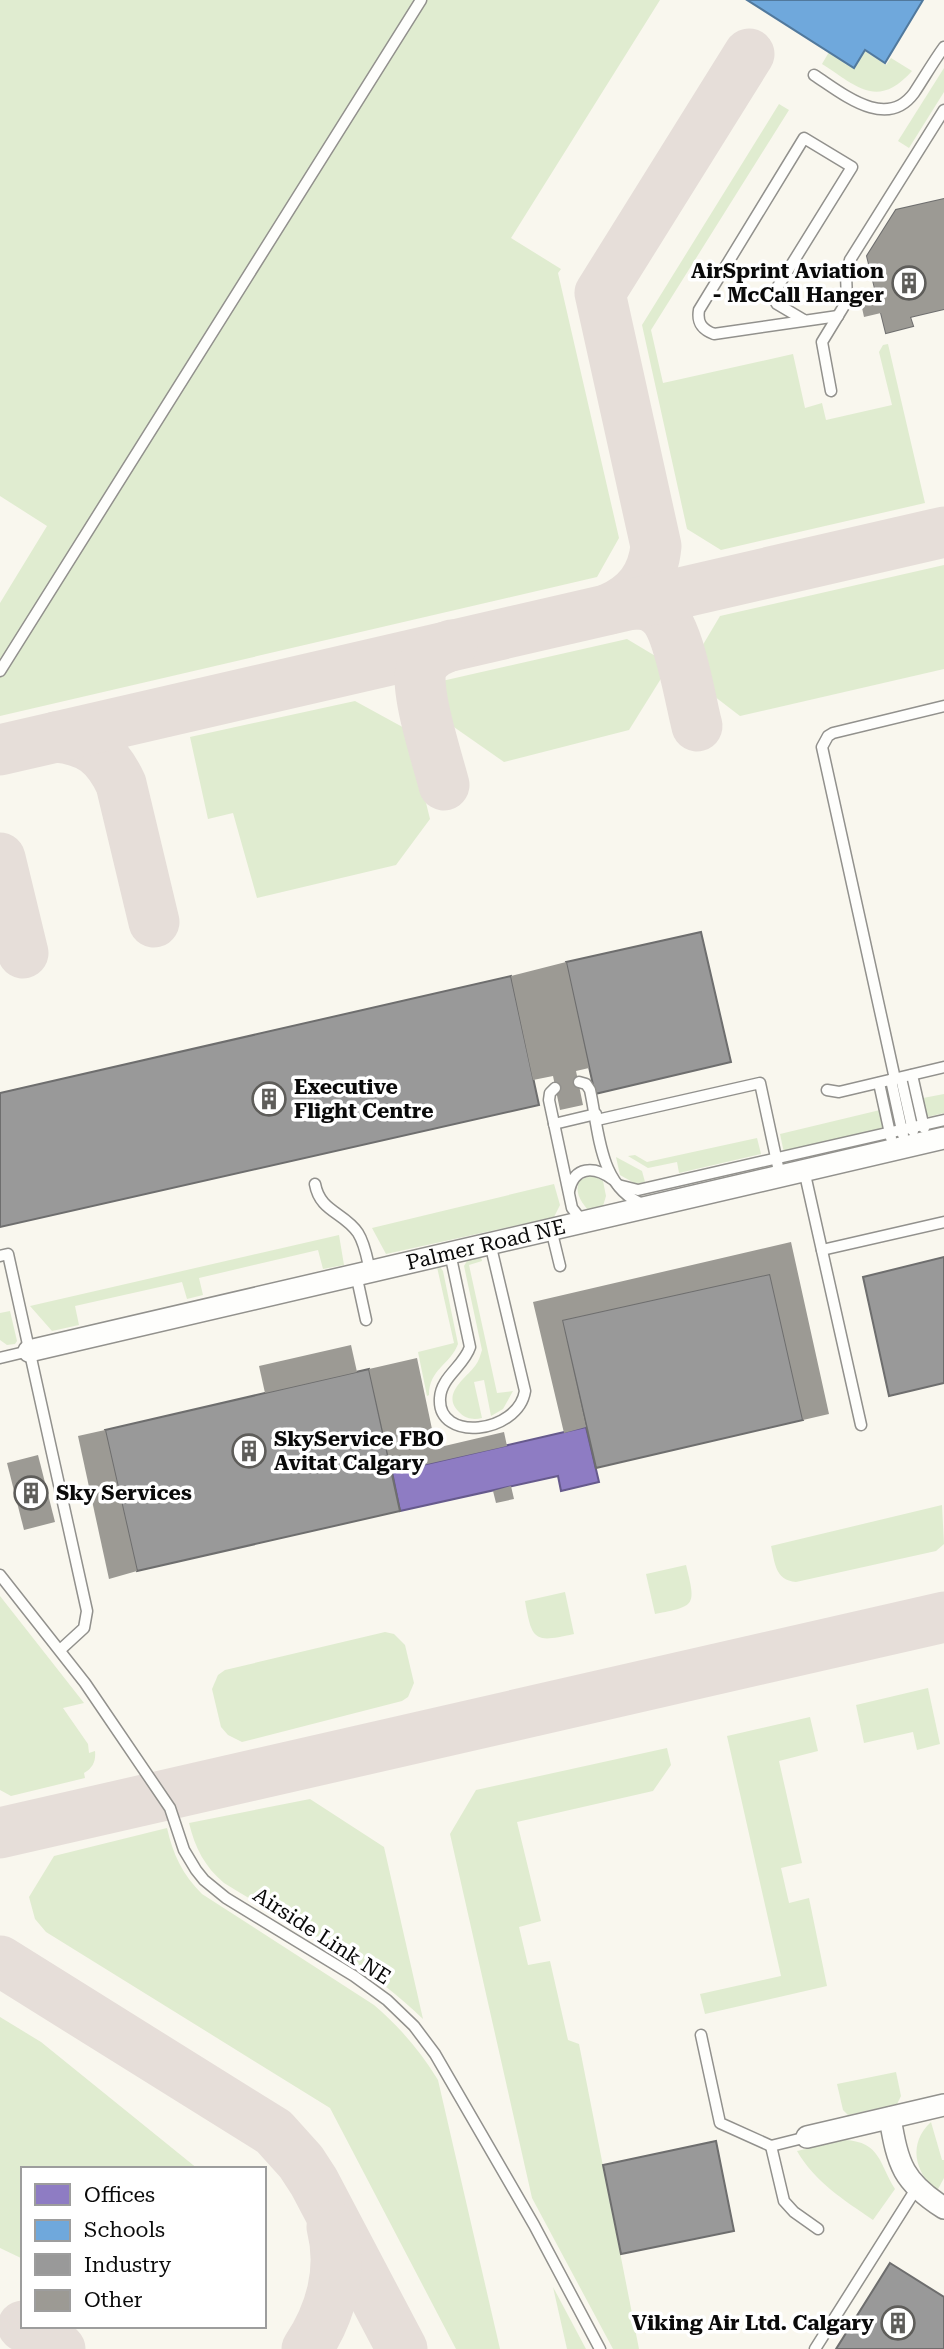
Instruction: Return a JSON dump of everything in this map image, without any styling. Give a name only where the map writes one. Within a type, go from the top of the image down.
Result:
[{"type":"street","name":"Palmer Road NE","points":[[29,1351],[651,1206],[778,1167],[804,1170],[913,1137]]},
{"type":"street","points":[[807,2137],[944,2105]]},
{"type":"street","points":[[890,2118],[898,2156],[909,2179],[916,2189],[944,2208]]},
{"type":"lane","points":[[0,671],[421,0]]},
{"type":"lane","points":[[814,75],[861,104],[884,110],[904,104],[944,47]]},
{"type":"lane","points":[[831,391],[822,342],[847,301],[846,274],[850,260],[944,110]]},
{"type":"lane","points":[[804,320],[777,304],[772,296],[852,167],[804,138],[699,310],[698,316],[701,327],[713,334],[838,316]]},
{"type":"lane","points":[[913,1137],[896,1079],[822,747],[833,733],[944,706]]},
{"type":"lane","points":[[827,1090],[839,1092],[944,1067]]},
{"type":"lane","points":[[896,1079],[913,1137]]},
{"type":"lane","points":[[579,1082],[589,1087],[608,1171],[631,1199],[651,1206]]},
{"type":"lane","points":[[554,1124],[760,1083],[778,1167]]},
{"type":"lane","points":[[555,1088],[549,1097],[569,1192],[575,1213],[591,1220]]},
{"type":"lane","points":[[569,1192],[574,1177],[584,1170],[594,1170],[616,1183],[638,1190],[778,1167],[913,1137],[944,1120]]},
{"type":"lane","points":[[804,1170],[861,1425]]},
{"type":"lane","points":[[315,1184],[321,1202],[357,1232],[366,1251],[363,1272],[366,1320]]},
{"type":"lane","points":[[822,1250],[944,1222]]},
{"type":"lane","points":[[551,1229],[560,1266]]},
{"type":"lane","points":[[450,1252],[470,1347],[465,1358],[445,1382],[440,1401],[442,1410],[450,1420],[460,1427],[472,1428],[508,1418],[519,1406],[524,1391],[490,1243]]},
{"type":"lane","points":[[0,1256],[8,1254],[87,1611],[84,1628],[60,1650]]},
{"type":"lane","points":[[0,1358],[29,1351]]},
{"type":"lane","name":"Airside Link NE","points":[[0,1575],[85,1683],[170,1808],[189,1860],[204,1880],[226,1898],[373,1990],[401,2012],[425,2039],[534,2225],[600,2349]]},
{"type":"lane","points":[[701,2035],[720,2123],[771,2146],[807,2137]]},
{"type":"lane","points":[[771,2146],[784,2201],[794,2212],[818,2228]]},
{"type":"lane","points":[[814,2349],[916,2189]]},
{"type":"green space","points":[[0,0],[660,0],[511,238],[561,269],[558,273],[619,538],[597,577],[0,716],[0,603],[47,526],[0,496]]},
{"type":"green space","points":[[865,51],[886,65],[891,58],[912,71],[900,83],[877,92],[857,86],[822,64],[829,52],[854,68]]},
{"type":"green space","points":[[944,68],[944,92],[909,148],[898,141]]},
{"type":"green space","points":[[779,104],[789,110],[651,330],[663,383],[793,354],[805,408],[822,403],[826,420],[892,405],[879,352],[883,345],[888,344],[925,503],[721,550],[687,529],[642,325]]},
{"type":"green space","points":[[944,565],[944,669],[740,716],[710,693],[701,648],[720,616]]},
{"type":"green space","points":[[627,639],[657,657],[662,677],[629,730],[504,762],[451,725],[442,681]]},
{"type":"green space","points":[[355,701],[408,730],[430,819],[396,865],[257,898],[233,813],[208,819],[190,737]]},
{"type":"green space","points":[[944,1094],[944,1113],[927,1117],[923,1098]]},
{"type":"green space","points":[[880,1110],[884,1129],[784,1153],[780,1134]]},
{"type":"green space","points":[[757,1138],[761,1154],[679,1173],[677,1162],[648,1168],[628,1156],[635,1155],[647,1162]]},
{"type":"green space","points":[[616,1157],[642,1171],[645,1182],[636,1184],[620,1175]]},
{"type":"green space","points":[[592,1175],[603,1181],[606,1196],[603,1206],[587,1209],[580,1199],[578,1188],[580,1180]]},
{"type":"green space","points":[[554,1184],[560,1205],[554,1217],[386,1254],[372,1228]]},
{"type":"green space","points":[[339,1235],[344,1265],[323,1269],[318,1250],[199,1278],[203,1295],[187,1299],[182,1282],[75,1306],[79,1325],[52,1331],[30,1306]]},
{"type":"green space","points":[[481,1257],[482,1261],[469,1265],[497,1393],[513,1391],[503,1409],[491,1416],[484,1380],[474,1382],[482,1418],[473,1419],[465,1417],[454,1406],[453,1394],[476,1364],[482,1350],[464,1266],[467,1261]]},
{"type":"green space","points":[[437,1267],[443,1271],[458,1344],[432,1379],[427,1396],[418,1352],[454,1343]]},
{"type":"green space","points":[[10,1311],[17,1341],[7,1345],[0,1340],[0,1313]]},
{"type":"green space","points":[[942,1505],[944,1544],[936,1551],[796,1582],[784,1578],[775,1564],[771,1546]]},
{"type":"green space","points":[[686,1565],[691,1589],[690,1602],[679,1609],[655,1614],[646,1574]]},
{"type":"green space","points":[[565,1592],[574,1634],[550,1638],[537,1636],[530,1624],[525,1601]]},
{"type":"green space","points":[[0,1596],[84,1703],[63,1708],[88,1744],[89,1753],[95,1751],[92,1766],[84,1773],[85,1778],[11,1796],[0,1790]]},
{"type":"green space","points":[[385,1632],[394,1634],[405,1645],[414,1683],[408,1697],[402,1701],[242,1742],[228,1735],[221,1727],[212,1689],[218,1675],[225,1670]]},
{"type":"green space","points":[[928,1688],[940,1744],[917,1750],[913,1732],[864,1743],[856,1705]]},
{"type":"green space","points":[[810,1717],[818,1751],[779,1761],[802,1863],[781,1868],[789,1903],[809,1898],[827,1986],[705,2014],[700,1994],[781,1976],[727,1736]]},
{"type":"green space","points":[[667,1748],[671,1765],[653,1791],[517,1822],[541,1921],[519,1927],[528,1965],[550,1961],[568,2040],[579,2044],[639,2349],[613,2349],[532,2198],[450,1834],[476,1790]]},
{"type":"green space","points":[[310,1799],[384,1847],[423,2019],[353,1962],[224,1883],[211,1870],[194,1841],[189,1823]]},
{"type":"green space","points":[[167,1828],[180,1864],[202,1894],[374,2005],[409,2040],[438,2080],[500,2349],[456,2349],[330,2108],[46,1932],[35,1919],[29,1897],[54,1856]]},
{"type":"green space","points":[[0,2017],[41,2042],[196,2167],[21,2167],[21,2258],[0,2248]]},
{"type":"green space","points":[[896,2072],[901,2096],[897,2104],[848,2115],[843,2110],[837,2084]]},
{"type":"green space","points":[[931,2122],[944,2160],[944,2178],[937,2191],[923,2175],[917,2157],[919,2139]]},
{"type":"green space","points":[[845,2140],[866,2145],[872,2150],[878,2156],[895,2189],[873,2220],[821,2181],[797,2151]]},
{"type":"green space","points":[[553,2287],[586,2349],[567,2349]]},
{"type":"building: Offices","name":"SkyService FBO Avitat Calgary","points":[[586,1427],[599,1482],[561,1491],[558,1476],[400,1511],[392,1472]]},
{"type":"building: Schools","points":[[747,0],[923,0],[885,63],[865,50],[854,68]]},
{"type":"building: Industry","name":"AirSprint Aviation - McCall Hanger","points":[[944,199],[944,309],[910,317],[913,326],[886,333],[867,256],[896,210]]},
{"type":"building: Industry","points":[[701,932],[731,1062],[595,1094],[566,962]]},
{"type":"building: Industry","name":"Executive Flight Centre","points":[[511,976],[539,1105],[0,1227],[0,1093]]},
{"type":"building: Industry","points":[[944,1257],[944,1383],[889,1396],[863,1277]]},
{"type":"building: Industry","points":[[770,1274],[803,1420],[596,1468],[562,1320]]},
{"type":"building: Industry","name":"SkyService FBO Avitat Calgary","points":[[369,1369],[400,1511],[137,1571],[105,1430]]},
{"type":"building: Industry","points":[[716,2141],[734,2231],[621,2254],[603,2165]]},
{"type":"building: Industry","name":"Viking Air Ltd. Calgary","points":[[890,2263],[944,2297],[944,2349],[836,2349]]},
{"type":"building: Other","name":"AirSprint Aviation - McCall Hanger","points":[[944,199],[944,309],[910,317],[913,326],[886,333],[881,313],[864,317],[859,294],[875,289],[867,256],[896,210]]},
{"type":"building: Other","points":[[566,962],[589,1068],[576,1071],[583,1105],[560,1110],[553,1076],[533,1080],[511,976]]},
{"type":"building: Other","points":[[791,1242],[829,1414],[803,1420],[770,1274],[562,1320],[586,1427],[564,1433],[533,1302]]},
{"type":"building: Other","points":[[351,1345],[357,1372],[265,1393],[259,1366]]},
{"type":"building: Other","points":[[417,1358],[436,1448],[504,1432],[507,1446],[392,1472],[369,1369]]},
{"type":"building: Other","points":[[105,1430],[137,1571],[109,1579],[78,1436]]},
{"type":"building: Other","name":"Sky Services","points":[[38,1455],[55,1522],[24,1530],[7,1463]]},
{"type":"building: Other","points":[[511,1486],[514,1499],[496,1503],[493,1491]]},
{"type":"taxiway","points":[[609,609],[628,598],[642,585],[651,567],[656,546],[600,293],[749,54]]},
{"type":"taxiway","points":[[0,750],[944,532]]},
{"type":"taxiway","points":[[631,604],[654,608],[665,618],[672,630],[697,726]]},
{"type":"taxiway","points":[[444,785],[423,706],[420,677],[422,667],[431,655],[452,645]]},
{"type":"taxiway","points":[[56,737],[88,745],[96,750],[116,773],[121,784],[154,922]]},
{"type":"taxiway","points":[[0,858],[23,953]]},
{"type":"taxiway","points":[[0,1833],[944,1617]]},
{"type":"taxiway","points":[[0,1961],[274,2132],[301,2162],[314,2182],[402,2349]]},
{"type":"taxiway","points":[[307,2349],[323,2321],[333,2291],[336,2259],[332,2227]]},
{"type":"taxiway","points":[[26,2328],[60,2349]]},
{"type":"place","name":"AirSprint Aviation - McCall Hanger","points":[[909,283]]},
{"type":"place","name":"Executive Flight Centre","points":[[269,1099]]},
{"type":"place","name":"SkyService FBO Avitat Calgary","points":[[249,1451]]},
{"type":"place","name":"Sky Services","points":[[31,1493]]},
{"type":"place","name":"Viking Air Ltd. Calgary","points":[[898,2323]]}]
